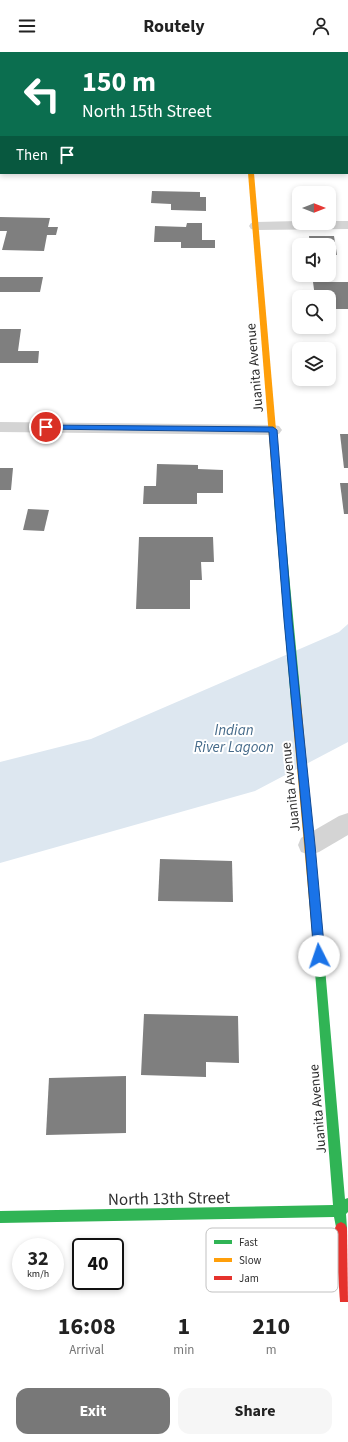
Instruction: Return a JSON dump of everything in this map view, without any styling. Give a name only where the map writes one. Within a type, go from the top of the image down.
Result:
[{"type":"street","name":"Juanita Avenue","points":[[251,174],[288,620],[310,845],[347,1302]]},
{"type":"street","points":[[256,226],[348,225]]},
{"type":"street","points":[[0,427],[273,430]]},
{"type":"street","points":[[310,845],[348,824]]},
{"type":"street","points":[[340,1211],[348,1204]]},
{"type":"street","name":"North 13th Street","points":[[0,1217],[340,1211]]},
{"type":"water","name":"Indian River Lagoon","points":[[348,624],[348,742],[255,791],[0,863],[0,762],[91,739],[339,632]]},
{"type":"building","points":[[152,191],[200,192],[200,197],[206,197],[206,211],[171,210],[171,204],[151,203]]},
{"type":"building","points":[[0,217],[50,218],[48,227],[58,227],[56,235],[47,235],[44,251],[2,250],[7,231],[0,231]]},
{"type":"building","points":[[187,223],[202,223],[202,240],[215,240],[215,248],[181,248],[181,242],[154,242],[155,226],[186,227]]},
{"type":"building","points":[[309,236],[334,236],[334,238],[309,238]]},
{"type":"building","points":[[0,277],[43,277],[40,292],[0,292]]},
{"type":"building","points":[[313,282],[348,282],[348,309],[336,309],[336,290],[314,290]]},
{"type":"building","points":[[0,329],[21,329],[18,351],[39,351],[38,363],[0,363]]},
{"type":"building","points":[[340,434],[348,434],[348,468],[344,468]]},
{"type":"building","points":[[157,464],[198,465],[198,469],[223,470],[223,493],[197,493],[197,504],[143,504],[144,486],[156,486]]},
{"type":"building","points":[[0,468],[13,468],[11,490],[0,490]]},
{"type":"building","points":[[340,483],[348,483],[348,514],[344,514]]},
{"type":"building","points":[[28,509],[49,510],[44,531],[23,530]]},
{"type":"building","points":[[139,537],[213,537],[214,562],[201,562],[202,580],[190,580],[190,609],[136,609]]},
{"type":"building","points":[[160,859],[232,861],[233,902],[158,901]]},
{"type":"building","points":[[144,1014],[238,1016],[239,1063],[206,1062],[206,1077],[141,1075]]},
{"type":"building","points":[[126,1076],[126,1133],[46,1135],[49,1078]]},
{"type":"traffic: fast","points":[[278,500],[296,701]]},
{"type":"traffic: fast","points":[[317,933],[341,1228]]},
{"type":"traffic: fast","points":[[0,1217],[340,1211],[348,1204]]},
{"type":"traffic: slow","points":[[251,174],[278,500]]},
{"type":"traffic: slow","points":[[296,701],[317,933]]},
{"type":"traffic: jam","points":[[341,1228],[347,1302]]},
{"type":"route","points":[[46,427],[273,430],[288,620],[310,845],[319,956]]}]
